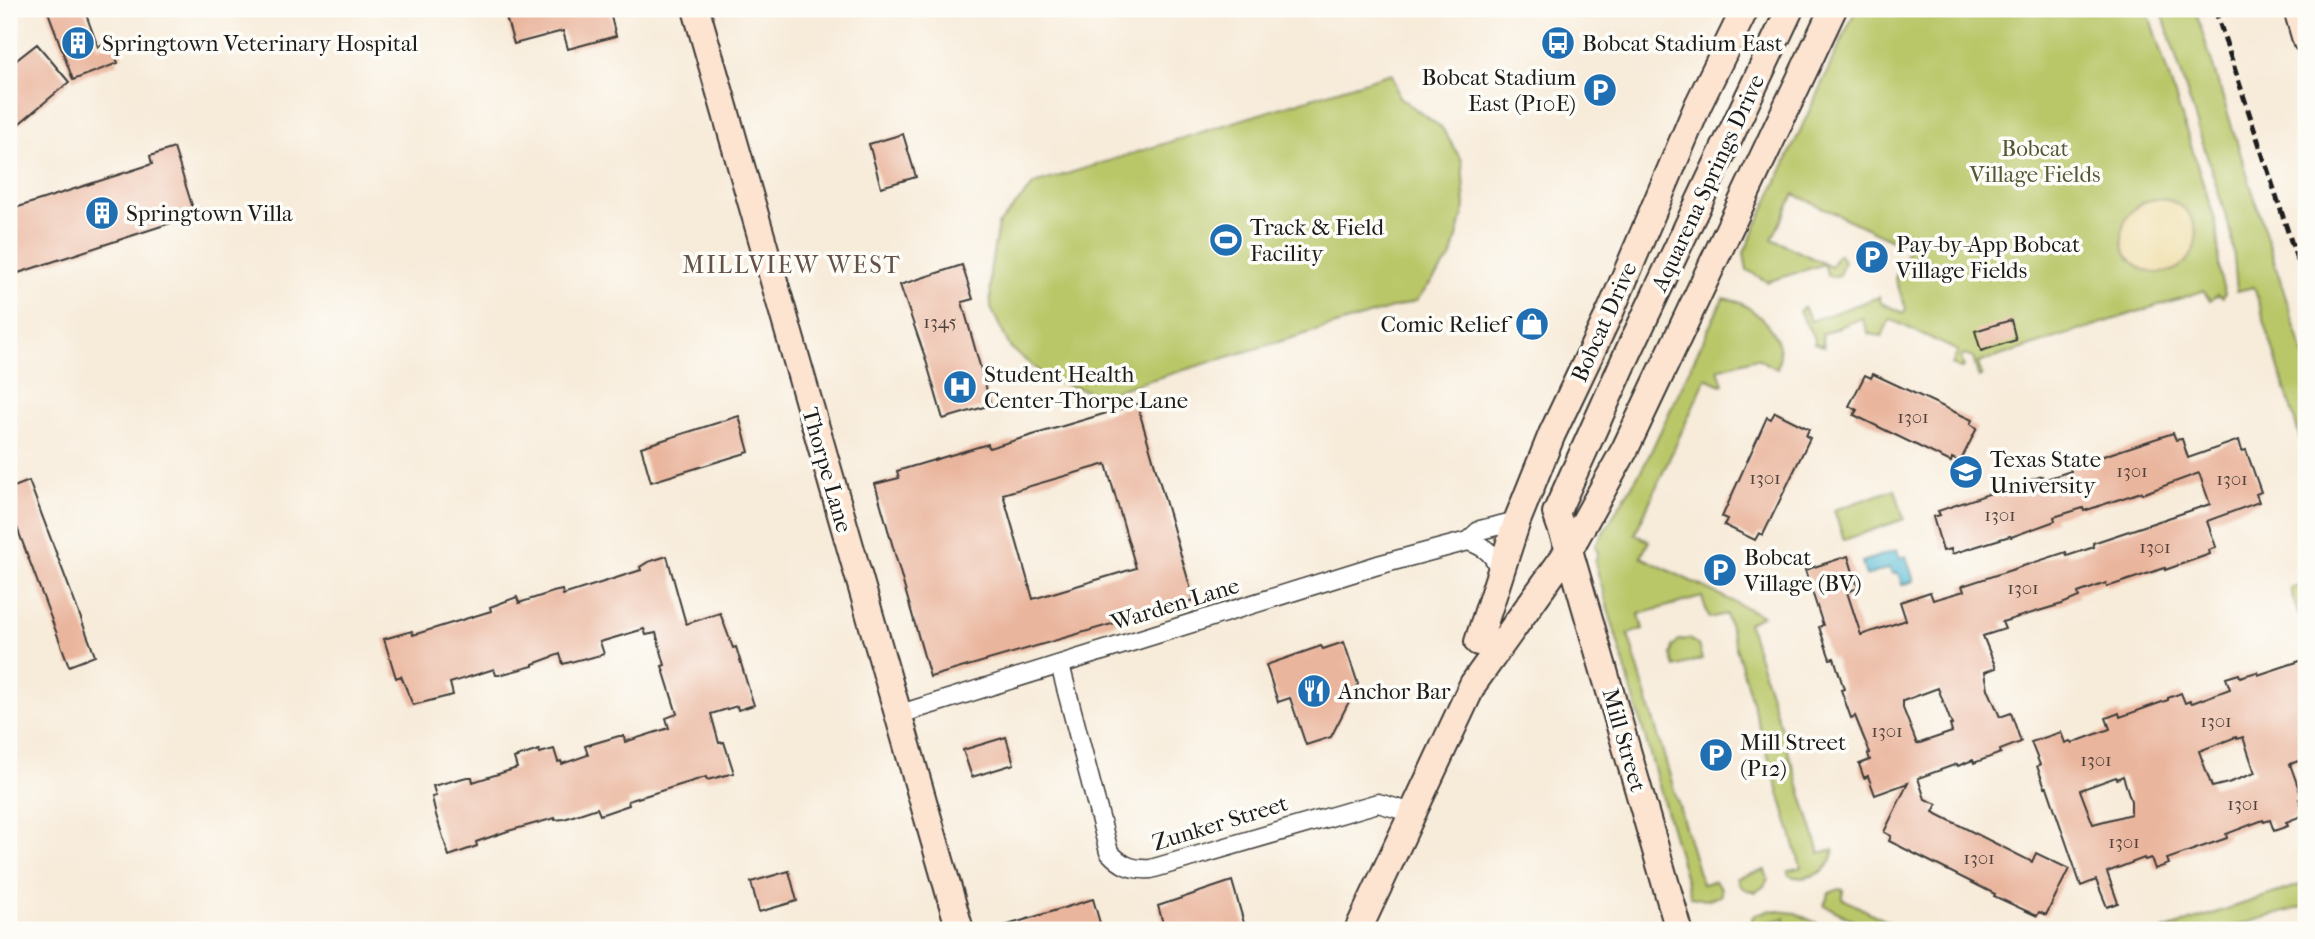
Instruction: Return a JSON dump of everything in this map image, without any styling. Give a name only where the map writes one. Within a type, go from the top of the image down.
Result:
[{"type":"street","name":"Thorpe Lane","points":[[696,9],[960,930]]},
{"type":"street","name":"Bobcat Drive","points":[[1478,642],[1517,521],[1552,434],[1611,310],[1698,105],[1745,9]]},
{"type":"street","name":"Aquarena Springs Drive","points":[[1358,930],[1474,684],[1569,550],[1556,513],[1789,9]]},
{"type":"street","points":[[1569,550],[1625,449],[1833,9]]},
{"type":"street","points":[[2297,9],[2306,40]]},
{"type":"street","name":"Aquarena Springs Drive","points":[[1474,684],[1478,642],[1584,416],[1626,357]]},
{"type":"street","name":"Warden Lane","points":[[897,715],[1378,565],[1468,541],[1480,530],[1517,521]]},
{"type":"street","points":[[1468,541],[1494,556],[1500,574]]},
{"type":"street","name":"Mill Street","points":[[1569,550],[1679,930]]},
{"type":"street","name":"Zunker Street","points":[[1060,665],[1110,852],[1118,862],[1127,867],[1136,870],[1151,869],[1378,803],[1413,813]]},
{"type":"green space","name":"Bobcat Village Fields","points":[[1856,9],[2147,9],[2215,220],[2220,273],[2225,293],[2223,297],[2218,295],[2210,301],[2203,291],[1978,363],[1982,376],[1979,378],[1973,358],[1965,355],[1961,357],[1964,367],[1960,369],[1952,365],[1958,351],[1890,319],[1882,336],[1869,334],[1862,318],[1822,334],[1824,346],[1814,343],[1815,340],[1799,311],[1804,307],[1811,321],[1879,297],[1881,303],[1904,313],[1906,309],[1895,278],[1909,248],[1794,194],[1772,239],[1831,267],[1838,254],[1841,255],[1844,262],[1839,275],[1828,276],[1824,264],[1767,282],[1747,270],[1744,253]]},
{"type":"green space","points":[[2161,9],[2195,9],[2306,362],[2306,458],[2254,287],[2237,291],[2232,236]]},
{"type":"green space","name":"Track & Field Facility","points":[[1392,73],[1399,97],[1442,128],[1462,161],[1465,207],[1452,256],[1416,301],[1100,395],[1048,379],[1010,347],[991,308],[990,271],[998,225],[1034,184]]},
{"type":"green space","points":[[1723,298],[1751,310],[1774,334],[1780,353],[1777,369],[1757,358],[1718,369],[1723,384],[1721,385],[1706,378],[1635,534],[1649,541],[1641,557],[1763,616],[1748,623],[1820,853],[1833,849],[1833,857],[1818,874],[1802,878],[1788,874],[1788,871],[1801,867],[1726,614],[1709,618],[1702,597],[1639,614],[1643,629],[1628,634],[1702,884],[1715,881],[1721,888],[1721,896],[1705,900],[1691,897],[1595,563],[1598,552],[1595,546],[1645,464]]},
{"type":"green space","points":[[1895,489],[1904,519],[1844,540],[1834,510]]},
{"type":"green space","points":[[2300,585],[2306,587],[2306,612],[2298,615],[2290,588]]},
{"type":"green space","points":[[1690,639],[1698,645],[1702,659],[1675,667],[1671,656],[1673,646],[1679,640]]},
{"type":"green space","points":[[1765,870],[1768,879],[1756,892],[1749,891],[1738,882],[1737,878]]},
{"type":"green space","points":[[2306,883],[2306,906],[2222,930],[2163,930]]},
{"type":"green space","points":[[1843,890],[1843,899],[1904,930],[1872,930],[1824,905],[1829,893]]},
{"type":"green space","points":[[1770,910],[1795,913],[1832,930],[1813,925],[1805,930],[1783,930],[1785,918],[1767,923],[1765,930],[1752,930],[1752,918]]},
{"type":"sand","points":[[2159,199],[2180,205],[2190,215],[2196,236],[2190,257],[2180,267],[2159,273],[2138,267],[2128,257],[2122,236],[2128,215],[2138,205]]},
{"type":"water","points":[[1897,550],[1900,558],[1906,556],[1914,581],[1902,585],[1898,573],[1892,574],[1889,568],[1866,576],[1862,562]]},
{"type":"building","name":"Springtown Veterinary Hospital","points":[[47,9],[84,9],[98,47],[116,39],[123,56],[116,58],[118,63],[73,80]]},
{"type":"building","points":[[538,9],[609,9],[616,36],[568,49],[563,31],[514,44],[506,17]]},
{"type":"building","points":[[37,44],[69,82],[9,132],[9,66]]},
{"type":"building","points":[[903,134],[916,177],[881,187],[869,144]]},
{"type":"building","name":"Springtown Villa","points":[[174,148],[195,215],[9,276],[9,210],[152,164],[150,156]]},
{"type":"building","points":[[962,265],[973,299],[962,302],[991,405],[943,419],[900,285]]},
{"type":"building","points":[[2011,320],[2016,340],[1981,351],[1975,331]]},
{"type":"building","points":[[1873,374],[1972,420],[1970,424],[1977,428],[1960,462],[1952,458],[1951,462],[1854,415],[1857,410],[1849,406],[1865,375],[1871,378]]},
{"type":"building","points":[[1137,404],[1194,600],[930,677],[875,484],[899,478],[897,471],[988,444],[989,448]],"holes":[[[1106,464],[1136,568],[1033,599],[1003,494]]]},
{"type":"building","points":[[1775,412],[1809,429],[1806,436],[1810,438],[1763,535],[1759,533],[1755,540],[1724,525],[1727,519],[1722,517],[1767,417],[1771,419]]},
{"type":"building","points":[[739,416],[749,452],[651,482],[641,447]]},
{"type":"building","points":[[2173,433],[2176,440],[2182,439],[2188,458],[2239,440],[2242,451],[2246,450],[2261,492],[2256,494],[2259,502],[2207,521],[2216,547],[2209,550],[2210,554],[2165,570],[2107,587],[2106,583],[2078,593],[2079,597],[2062,604],[2002,622],[2005,629],[1983,636],[1996,668],[1985,672],[1988,689],[2000,717],[2011,713],[2021,742],[1974,763],[1973,760],[1958,766],[1957,764],[1918,778],[1925,799],[1937,804],[1933,812],[2032,862],[2036,853],[2069,869],[2046,915],[2039,912],[2037,916],[1889,841],[1891,836],[1884,832],[1908,783],[1875,795],[1868,776],[1864,778],[1859,764],[1870,760],[1870,753],[1855,716],[1851,718],[1841,690],[1844,689],[1834,658],[1830,659],[1819,627],[1823,625],[1805,570],[1848,556],[1858,588],[1847,592],[1861,635],[1906,620],[1900,602],[1930,592],[1933,600],[1964,591],[1962,586],[2066,552],[2067,556],[2094,547],[2093,543],[2210,504],[2199,473],[2142,494],[2141,492],[2084,511],[2083,508],[2054,517],[2055,521],[2011,537],[1952,554],[1951,549],[1943,551],[1933,517],[1940,515],[1938,511],[2042,476],[2043,480],[2071,471],[2070,467]],"holes":[[[1938,688],[1952,725],[1952,732],[1917,744],[1903,708],[1903,701]]]},
{"type":"building","points":[[29,481],[95,656],[69,666],[13,517],[9,518],[9,489]]},
{"type":"building","points":[[667,556],[686,624],[720,613],[733,648],[736,647],[754,705],[738,710],[737,706],[711,714],[719,743],[724,742],[734,773],[707,780],[706,777],[628,801],[629,805],[600,815],[597,808],[564,819],[555,818],[508,831],[476,842],[477,846],[449,856],[436,815],[432,797],[436,796],[433,786],[467,777],[472,777],[473,782],[517,768],[514,758],[539,750],[540,753],[554,749],[558,762],[561,761],[562,764],[588,755],[585,746],[619,736],[624,736],[625,742],[669,728],[666,718],[677,714],[662,666],[665,665],[656,633],[646,635],[644,629],[600,642],[604,654],[586,659],[563,664],[560,654],[533,666],[499,675],[496,675],[494,669],[450,683],[453,695],[413,705],[401,676],[396,678],[384,639],[412,631],[413,635],[491,611],[490,607],[517,597],[519,603],[562,590],[563,595],[641,570],[640,567],[648,562]]},
{"type":"building","name":"Anchor Bar","points":[[1344,642],[1358,684],[1331,737],[1306,745],[1290,698],[1278,702],[1266,665],[1321,646],[1323,649]]},
{"type":"building","points":[[2306,659],[2306,759],[2290,764],[2302,798],[2299,799],[2304,815],[2286,822],[2288,826],[2274,831],[2270,820],[2263,820],[2226,834],[2227,838],[2167,859],[2169,864],[2155,869],[2151,858],[2144,858],[2107,872],[2118,903],[2107,907],[2096,880],[2081,886],[2047,787],[2037,766],[2040,765],[2031,742],[2061,732],[2065,743],[2072,743],[2110,729],[2106,718],[2119,713],[2120,717],[2181,693],[2185,703],[2192,703],[2230,689],[2226,678],[2257,672],[2258,675]],"holes":[[[2236,737],[2243,737],[2255,773],[2212,787],[2199,751]],[[2123,776],[2131,801],[2131,814],[2093,824],[2080,790]]]},
{"type":"building","points":[[1006,737],[1014,764],[972,777],[963,750]]},
{"type":"building","points":[[789,871],[797,901],[759,912],[751,882]]},
{"type":"building","points":[[1232,881],[1246,930],[1165,930],[1158,906]]},
{"type":"building","points":[[1093,899],[1102,930],[1002,930],[1001,927]]},
{"type":"railway","points":[[2215,9],[2306,287]]},
{"type":"place","name":"Springtown Veterinary Hospital","points":[[78,43]]},
{"type":"place","name":"Bobcat Stadium East","points":[[1558,43]]},
{"type":"place","name":"Bobcat Stadium East (P10E)","points":[[1600,90]]},
{"type":"place","name":"Springtown Villa","points":[[102,213]]},
{"type":"place","name":"Track & Field Facility","points":[[1226,240]]},
{"type":"place","name":"Pay-by-App Bobcat Village Fields","points":[[1872,257]]},
{"type":"place","name":"Comic Relief","points":[[1532,324]]},
{"type":"place","name":"Student Health Center-Thorpe Lane","points":[[960,387]]},
{"type":"place","name":"Texas State University","points":[[1966,472]]},
{"type":"place","name":"Bobcat Village (BV)","points":[[1720,570]]},
{"type":"place","name":"Anchor Bar","points":[[1314,691]]},
{"type":"place","name":"Mill Street (P12)","points":[[1716,755]]},
{"type":"district","name":"MILLVIEW WEST","points":[[792,265]]}]
